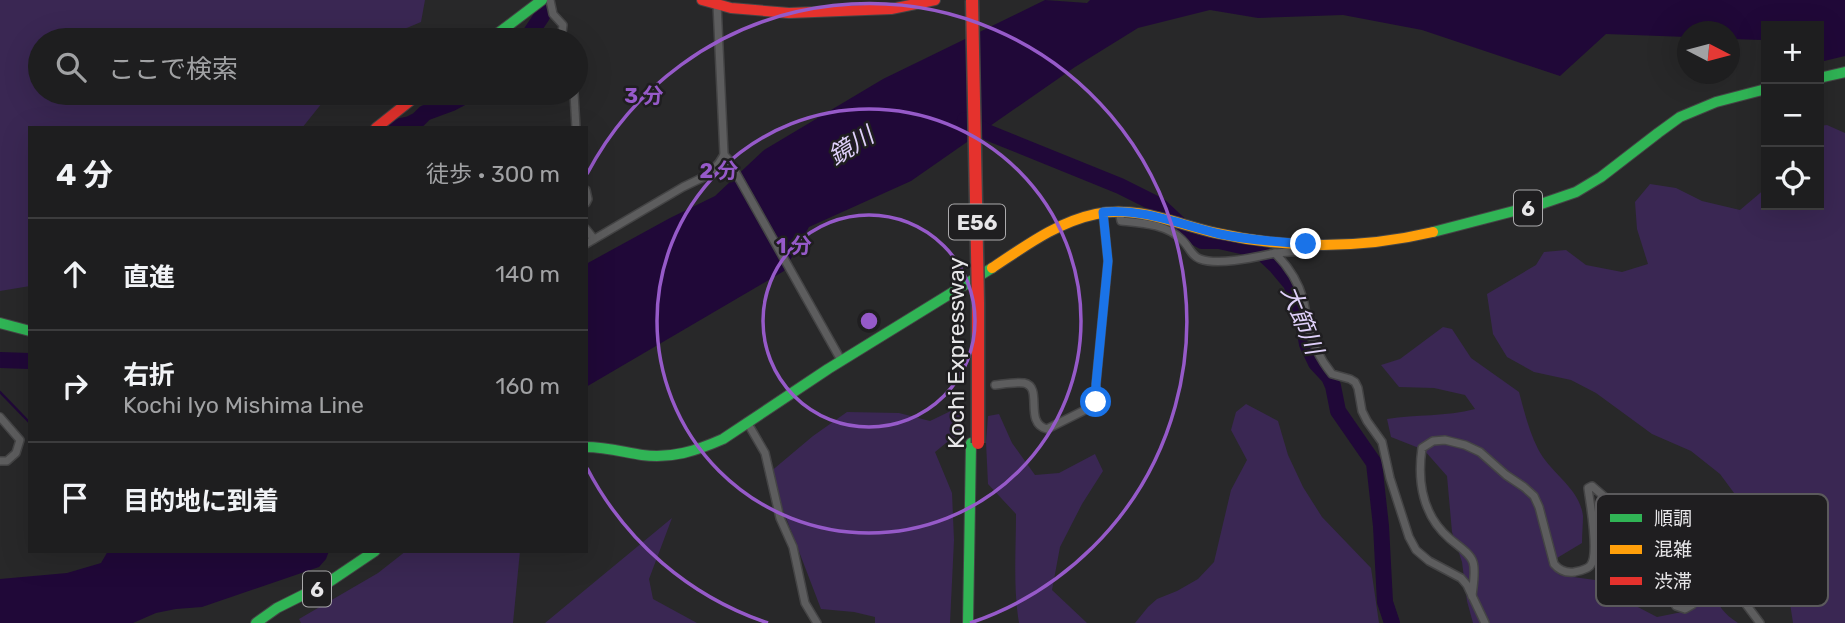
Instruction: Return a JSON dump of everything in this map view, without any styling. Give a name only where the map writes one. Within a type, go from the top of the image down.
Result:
[{"type":"main road","points":[[505,28],[542,0]]},
{"type":"main road","points":[[709,1],[731,8],[789,13],[891,9],[935,0]]},
{"type":"main road","name":"Kochi Expressway","points":[[964,0],[970,163],[975,623]]},
{"type":"main road","name":"Kochi Expressway","points":[[972,0],[978,302],[974,443]]},
{"type":"main road","points":[[1824,77],[1845,72]]},
{"type":"main road","name":"6","points":[[588,447],[662,456],[690,454],[723,439],[841,360],[1062,225],[1091,214],[1119,211],[1223,234],[1306,244],[1354,246],[1394,241],[1553,200],[1577,191],[1695,109],[1761,90]]},
{"type":"main road","points":[[379,126],[405,105]]},
{"type":"main road","points":[[0,323],[28,330]]},
{"type":"main road","name":"E56","points":[[968,623],[974,443]]},
{"type":"main road","name":"6","points":[[256,623],[277,608],[329,582],[372,553]]},
{"type":"street","points":[[550,0],[553,14],[562,28]]},
{"type":"street","points":[[709,1],[726,157],[841,360]]},
{"type":"street","points":[[575,105],[576,126]]},
{"type":"street","points":[[588,243],[708,175],[726,157]]},
{"type":"street","points":[[1119,211],[1121,221],[1160,227],[1176,234],[1196,258],[1204,261],[1304,251],[1306,244]]},
{"type":"street","points":[[995,384],[1024,383],[1029,386],[1033,391],[1036,422],[1041,428],[1047,429],[1096,402],[1108,261],[1103,212]]},
{"type":"street","points":[[588,232],[594,239]]},
{"type":"street","points":[[1274,253],[1286,264],[1296,282],[1304,300],[1311,337],[1324,365],[1332,374],[1350,379],[1358,388],[1362,411],[1382,442],[1390,478],[1409,537],[1416,550],[1429,561],[1461,578],[1485,623]]},
{"type":"street","points":[[0,417],[20,440],[16,453],[8,461],[0,461]]},
{"type":"street","points":[[747,422],[765,453],[780,518],[793,547],[805,603],[817,623]]},
{"type":"street","points":[[1472,596],[1474,564],[1471,558],[1442,532],[1428,512],[1422,494],[1419,467],[1422,448],[1433,441],[1445,440],[1465,445],[1480,452],[1534,496],[1554,564],[1559,569],[1571,572],[1583,570],[1589,568],[1593,561],[1595,540],[1588,488],[1592,486],[1601,494]]},
{"type":"street","points":[[1747,606],[1760,623]]},
{"type":"shaded area","points":[[0,0],[425,0],[421,22],[407,28],[28,28],[28,105],[320,105],[304,126],[28,126],[28,286],[0,291]]},
{"type":"shaded area","points":[[1824,125],[1845,133],[1845,623],[1793,623],[1790,606],[1828,606],[1828,494],[1735,494],[1720,474],[1691,451],[1652,434],[1596,393],[1571,380],[1534,372],[1507,357],[1493,334],[1487,294],[1536,265],[1544,252],[1566,250],[1586,265],[1622,272],[1648,264],[1637,229],[1635,202],[1650,184],[1676,188],[1702,201],[1740,210],[1761,192],[1761,210],[1824,210]]},
{"type":"shaded area","points":[[1443,327],[1452,329],[1471,358],[1519,392],[1538,449],[1571,489],[1581,506],[1582,543],[1557,558],[1559,575],[1596,581],[1596,606],[1636,606],[1657,617],[1682,612],[1686,606],[1720,606],[1738,623],[1473,623],[1462,562],[1452,532],[1447,476],[1424,450],[1391,437],[1387,419],[1475,409],[1465,395],[1434,388],[1399,387],[1381,365],[1400,359]]},
{"type":"shaded area","points":[[1246,404],[1278,421],[1288,455],[1303,487],[1322,517],[1371,568],[1379,623],[1135,623],[1157,599],[1198,579],[1214,562],[1231,490],[1247,460],[1231,430],[1236,412]]},
{"type":"shaded area","points":[[959,407],[964,435],[952,438],[935,452],[952,493],[954,540],[950,623],[875,623],[875,617],[821,609],[769,473],[847,412],[899,413],[930,421]]},
{"type":"shaded area","points":[[999,414],[1012,443],[1035,475],[1059,473],[1095,454],[1103,471],[1060,547],[1052,590],[1087,623],[1019,623],[1015,582],[1016,514],[988,484],[988,416]]},
{"type":"shaded area","points":[[672,518],[649,579],[653,599],[697,623],[545,623]]},
{"type":"shaded area","points":[[403,553],[520,553],[513,623],[301,623],[299,619],[378,573]]},
{"type":"water","name":"鏡川","points":[[1045,0],[1087,3],[1090,0],[1845,0],[1845,56],[1824,61],[1824,21],[1761,21],[1761,40],[1740,39],[1740,21],[1677,21],[1677,37],[1606,34],[1560,76],[1422,30],[1343,15],[1258,18],[1210,10],[1138,28],[1075,67],[911,181],[809,227],[784,271],[588,386],[588,263],[715,196],[764,150],[883,79]]},
{"type":"water","points":[[107,553],[328,553],[319,567],[202,607],[156,613],[133,623],[0,623],[0,579],[67,573],[101,563]]},
{"type":"waterway","points":[[534,28],[542,16],[543,8]]},
{"type":"waterway","points":[[400,126],[410,124],[425,113],[447,105]]},
{"type":"waterway","name":"大節川","points":[[965,120],[989,133],[1120,186],[1160,206],[1190,234],[1202,241],[1219,241],[1259,250],[1276,266],[1291,284],[1301,310],[1307,344],[1316,363],[1329,377],[1338,411],[1374,463],[1385,602],[1392,623]]},
{"type":"waterway","points":[[0,360],[28,361]]},
{"type":"waterway","points":[[0,392],[28,421]]},
{"type":"traffic: fast","points":[[505,28],[542,0]]},
{"type":"traffic: fast","points":[[1824,77],[1845,72]]},
{"type":"traffic: fast","points":[[1433,232],[1541,204],[1576,192],[1601,177],[1680,117],[1716,102],[1761,90]]},
{"type":"traffic: fast","points":[[588,447],[663,456],[693,450],[723,439],[828,369],[992,268]]},
{"type":"traffic: fast","points":[[0,323],[28,330]]},
{"type":"traffic: fast","points":[[968,623],[971,443]]},
{"type":"traffic: fast","points":[[256,623],[277,608],[329,582],[372,553]]},
{"type":"traffic: slow","points":[[992,268],[1054,229],[1082,218],[1111,212],[1141,214],[1243,238],[1297,244],[1379,242],[1433,232]]},
{"type":"traffic: jam","points":[[702,0],[731,8],[789,13],[891,9],[935,0]]},
{"type":"traffic: jam","points":[[972,0],[978,443]]},
{"type":"traffic: jam","points":[[379,126],[405,105]]},
{"type":"route","points":[[1096,402],[1108,261],[1103,212],[1139,214],[1242,238],[1306,244]]}]
